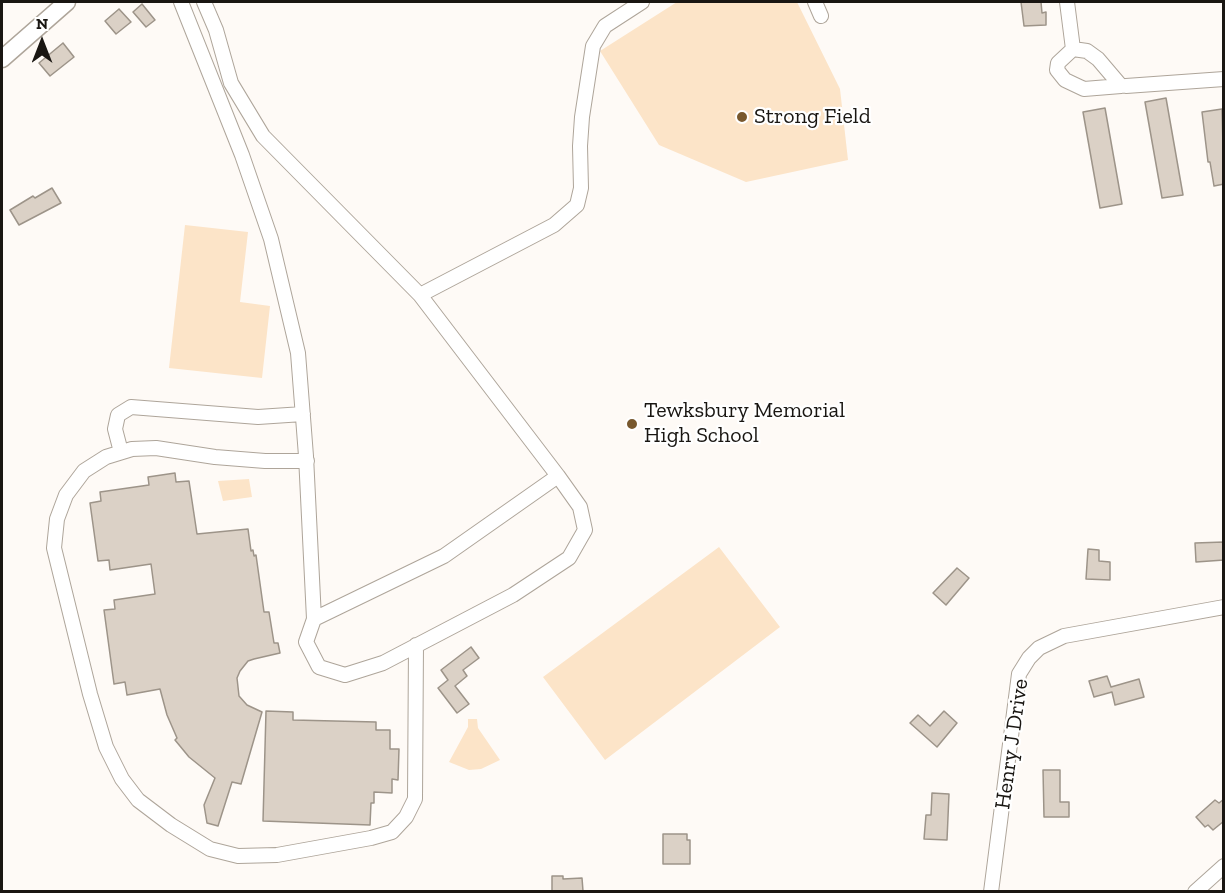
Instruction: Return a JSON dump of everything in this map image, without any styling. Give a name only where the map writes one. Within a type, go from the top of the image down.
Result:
[{"type":"main road","points":[[2,59],[67,2]]},
{"type":"street","points":[[181,2],[242,155],[272,239],[298,353],[307,461],[314,619],[306,642],[319,667],[345,675],[383,663],[513,596],[569,558],[585,531],[580,507],[420,295],[263,136],[231,83],[216,30],[204,2]]},
{"type":"street","points":[[420,295],[554,225],[577,205],[581,188],[582,117],[593,46],[605,26],[642,2]]},
{"type":"street","points":[[815,2],[821,16]]},
{"type":"street","points":[[1066,2],[1073,50]]},
{"type":"street","points":[[1125,86],[1224,79]]},
{"type":"street","points":[[121,452],[115,429],[118,415],[131,407],[258,417],[303,414]]},
{"type":"street","points":[[307,461],[265,461],[215,457],[156,448],[132,449],[106,457],[84,471],[66,495],[57,519],[54,548],[90,694],[106,747],[122,779],[138,800],[171,825],[210,849],[238,856],[277,855],[392,832],[406,817],[415,799],[416,645]]},
{"type":"street","points":[[314,619],[444,556],[558,476]]},
{"type":"street","name":"Henry J Drive","points":[[991,891],[1015,697],[1019,674],[1029,658],[1039,648],[1064,636],[1224,607]]},
{"type":"street","points":[[1195,891],[1224,866]]},
{"type":"shaded area","name":"Strong Field","points":[[677,2],[797,2],[840,89],[848,160],[746,182],[659,145],[600,51]]},
{"type":"shaded area","points":[[185,225],[248,232],[240,302],[270,306],[262,378],[169,368]]},
{"type":"shaded area","points":[[249,479],[252,497],[223,501],[218,481]]},
{"type":"shaded area","points":[[719,547],[780,627],[605,760],[543,677]]},
{"type":"shaded area","points":[[468,719],[477,719],[478,728],[500,760],[481,769],[469,770],[449,762],[468,727]]},
{"type":"building","points":[[1021,2],[1041,2],[1042,13],[1046,12],[1046,25],[1024,26]]},
{"type":"building","points":[[142,4],[155,20],[146,27],[133,12]]},
{"type":"building","points":[[119,9],[131,22],[116,34],[105,21]]},
{"type":"building","points":[[63,43],[74,57],[50,76],[39,63]]},
{"type":"building","points":[[1166,98],[1183,195],[1162,198],[1145,102]]},
{"type":"building","points":[[1105,108],[1122,204],[1100,208],[1083,112]]},
{"type":"building","points":[[1222,109],[1224,184],[1214,186],[1210,162],[1208,162],[1202,112]]},
{"type":"building","points":[[52,188],[61,203],[19,225],[10,210]]},
{"type":"building","points":[[175,473],[176,482],[189,481],[197,534],[248,529],[251,551],[253,550],[254,556],[256,555],[264,612],[269,612],[274,643],[278,643],[280,653],[248,661],[237,678],[239,696],[247,705],[262,712],[241,784],[232,782],[218,826],[207,823],[204,805],[215,778],[189,757],[175,740],[177,738],[167,715],[160,689],[127,695],[125,682],[114,684],[104,610],[115,609],[114,600],[155,594],[151,564],[110,570],[109,560],[98,561],[90,503],[101,501],[100,492],[149,485],[148,477]]},
{"type":"building","points":[[1224,542],[1224,560],[1196,562],[1195,543]]},
{"type":"building","points":[[1088,549],[1099,550],[1099,561],[1110,562],[1110,580],[1086,579]]},
{"type":"building","points":[[957,568],[969,578],[946,605],[933,593]]},
{"type":"building","points":[[471,647],[479,658],[463,670],[467,676],[455,686],[469,704],[457,713],[438,688],[448,680],[441,670]]},
{"type":"building","points":[[1107,676],[1111,687],[1139,679],[1144,697],[1115,705],[1112,692],[1094,697],[1089,681]]},
{"type":"building","points":[[266,711],[293,712],[293,720],[376,722],[376,730],[390,730],[390,749],[399,749],[398,780],[392,779],[392,793],[374,792],[370,825],[263,821]]},
{"type":"building","points":[[944,711],[957,723],[937,747],[910,723],[918,715],[930,726]]},
{"type":"building","points":[[1043,770],[1060,770],[1060,802],[1069,802],[1069,817],[1044,817]]},
{"type":"building","points":[[932,793],[949,794],[947,840],[924,839],[926,815],[931,815]]},
{"type":"building","points":[[1224,799],[1224,821],[1213,830],[1208,825],[1205,827],[1196,817],[1215,800],[1219,803]]},
{"type":"building","points":[[663,834],[687,834],[687,840],[690,840],[690,864],[663,864]]},
{"type":"building","points":[[552,876],[563,876],[563,879],[582,878],[583,891],[552,891]]},
{"type":"place","name":"Strong Field","points":[[742,117]]},
{"type":"place","name":"Tewksbury Memorial High School","points":[[632,424]]}]
